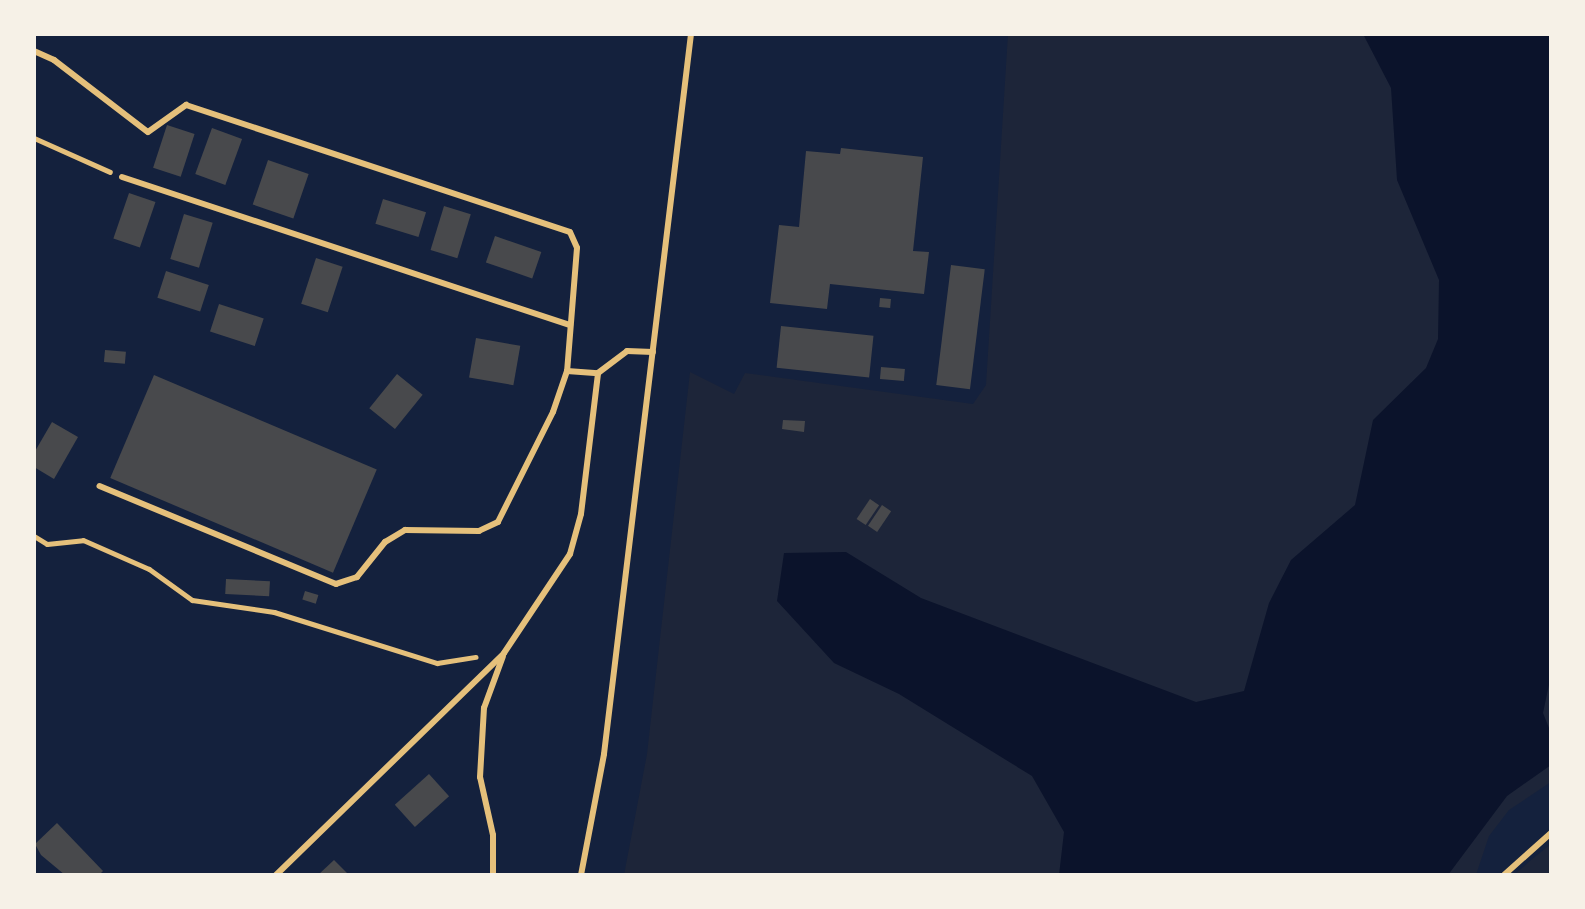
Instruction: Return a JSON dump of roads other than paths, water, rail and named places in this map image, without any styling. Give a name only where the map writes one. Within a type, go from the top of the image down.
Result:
[{"type":"lane","points":[[581,875],[604,754],[691,34]]},
{"type":"lane","points":[[34,51],[148,132],[186,105],[570,232],[577,248],[567,371],[553,412],[498,522],[479,531],[405,530],[385,542],[357,577],[336,584],[99,486]]},
{"type":"lane","points":[[122,177],[570,325]]},
{"type":"lane","points":[[567,371],[598,373],[627,351],[653,352]]},
{"type":"lane","points":[[276,875],[504,653],[570,554],[581,514],[598,373]]},
{"type":"lane","points":[[493,875],[493,835],[480,777],[484,708],[504,653]]},
{"type":"lane","points":[[1504,875],[1551,833]]}]
